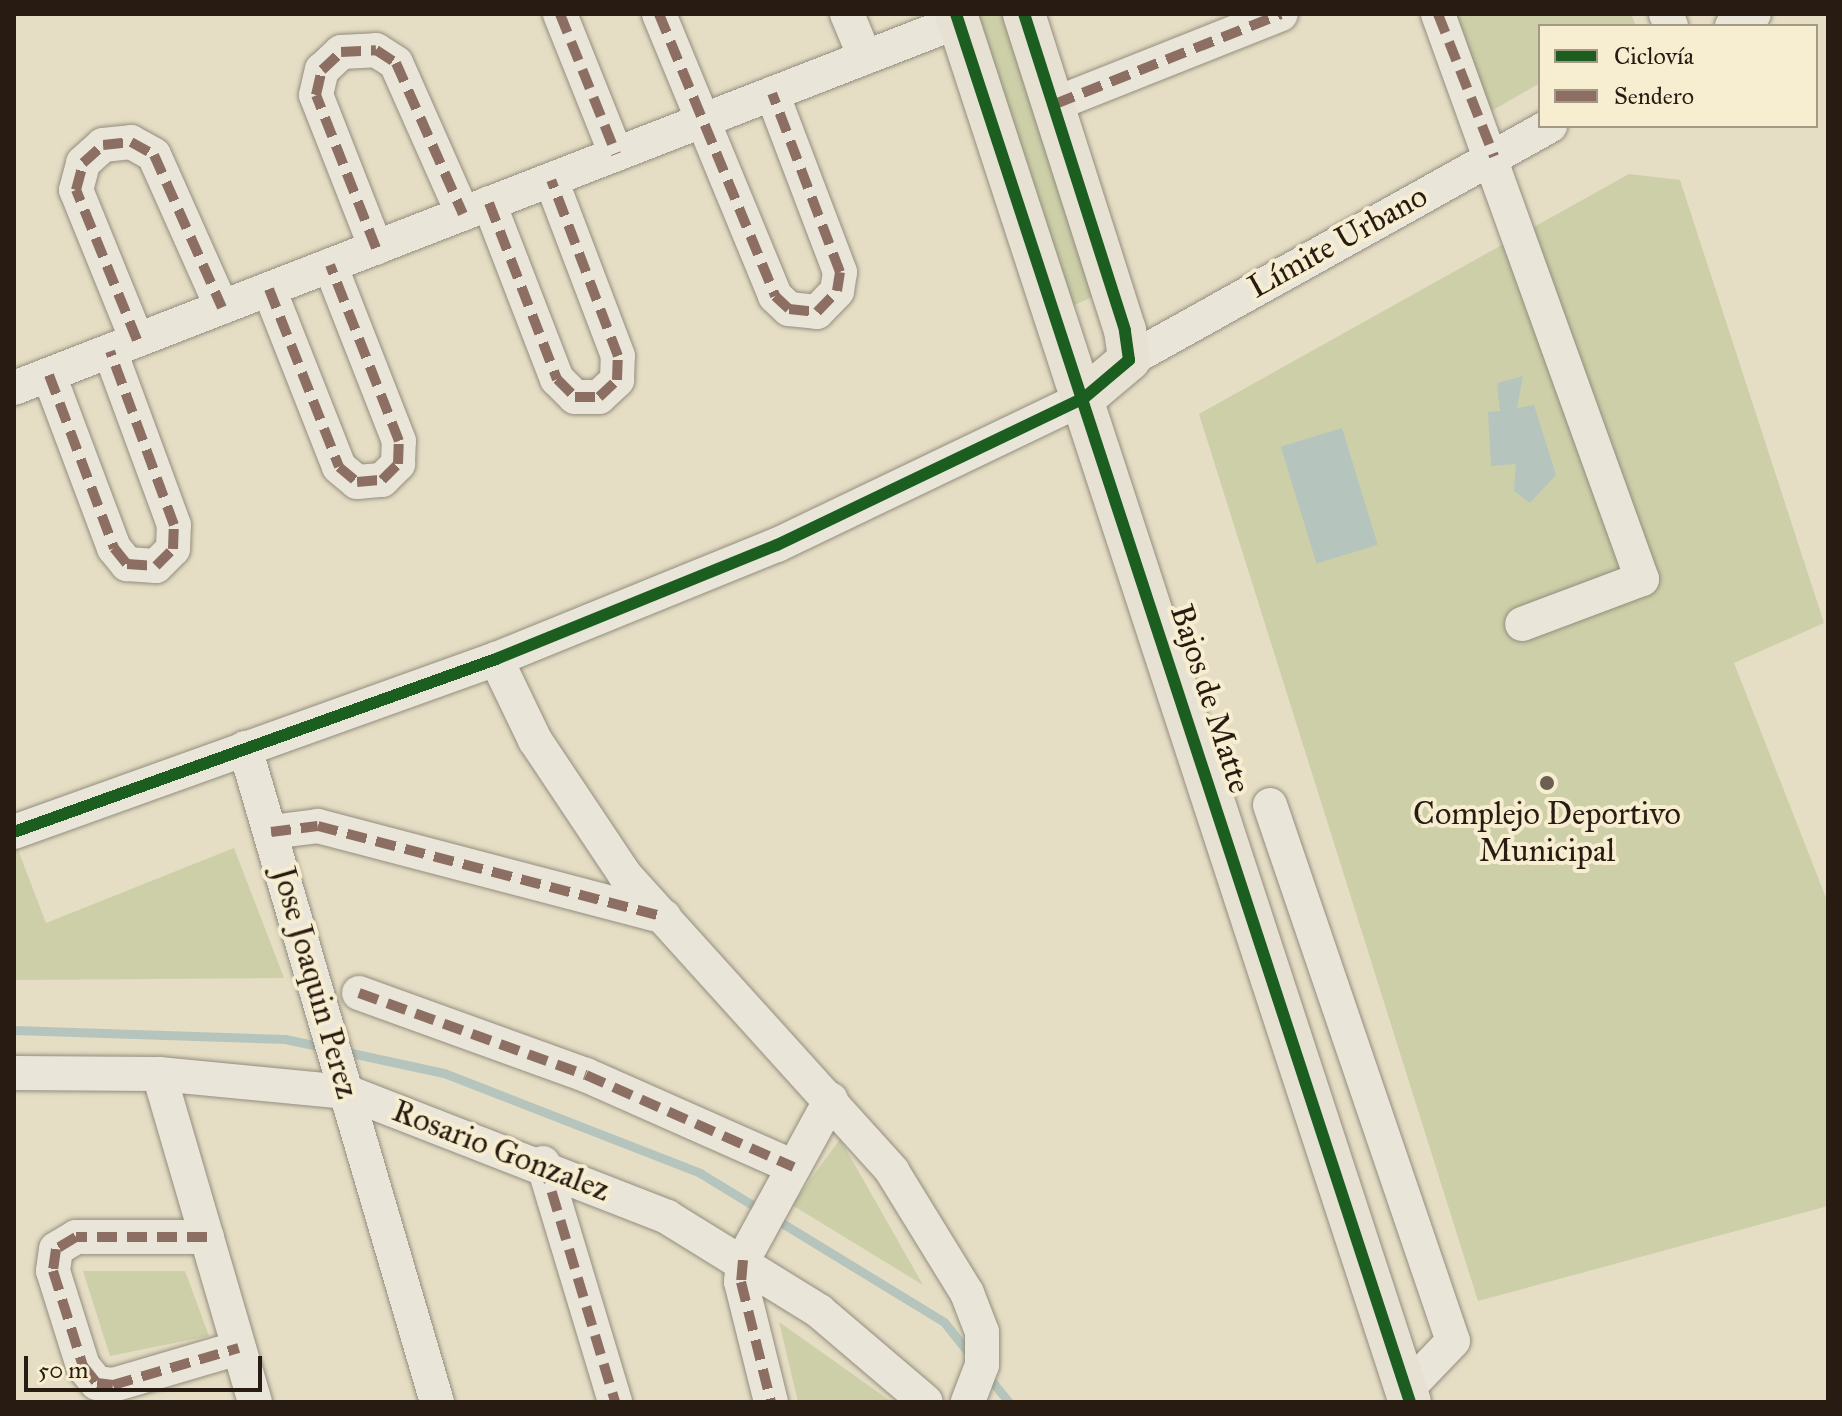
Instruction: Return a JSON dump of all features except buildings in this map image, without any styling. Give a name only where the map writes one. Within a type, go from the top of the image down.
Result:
[{"type":"main road","points":[[1024,14],[1055,104],[1129,360],[1084,398]]},
{"type":"main road","name":"Bajos de Matte","points":[[958,17],[1408,1396]]},
{"type":"street","points":[[560,14],[616,154]]},
{"type":"street","points":[[659,14],[775,296],[789,309],[817,312],[837,291],[840,272],[772,93]]},
{"type":"street","points":[[847,14],[865,57]]},
{"type":"street","points":[[1055,104],[1281,14]]},
{"type":"street","points":[[1438,14],[1494,156],[1642,579],[1522,624]]},
{"type":"street","points":[[1736,24],[1754,14]]},
{"type":"street","points":[[14,388],[705,120],[958,17]]},
{"type":"street","points":[[376,248],[316,95],[322,70],[341,52],[376,50],[396,63],[476,209],[557,379],[575,397],[599,397],[617,380],[618,356],[551,180]]},
{"type":"street","name":"Límite Urbano","points":[[1129,360],[1546,128]]},
{"type":"street","points":[[49,375],[114,548],[127,564],[156,566],[173,549],[174,525],[76,190],[83,163],[103,145],[131,142],[154,155],[222,308]]},
{"type":"street","points":[[269,289],[339,467],[357,482],[382,480],[398,464],[399,441],[330,265]]},
{"type":"street","points":[[14,832],[496,659],[777,545],[1084,398]]},
{"type":"street","points":[[496,659],[535,740],[625,875],[831,1099],[892,1171],[967,1293],[982,1332],[975,1382]]},
{"type":"street","name":"Jose Joaquin Perez","points":[[245,748],[437,1402]]},
{"type":"street","points":[[1270,805],[1453,1341],[1408,1396]]},
{"type":"street","points":[[271,832],[318,826],[664,917]]},
{"type":"street","points":[[359,993],[586,1075],[794,1167]]},
{"type":"street","name":"Rosario Gonzalez","points":[[14,1073],[342,1077],[543,1163],[743,1260],[845,1330],[926,1402]]},
{"type":"street","points":[[159,1074],[255,1402]]},
{"type":"street","points":[[771,1402],[741,1282],[743,1260],[831,1099]]},
{"type":"street","points":[[543,1163],[615,1402]]},
{"type":"street","points":[[207,1237],[76,1237],[56,1249],[53,1271],[83,1366],[97,1383],[113,1385],[239,1348]]},
{"type":"green space","points":[[969,14],[1010,14],[1101,293],[1070,307]]},
{"type":"green space","points":[[1449,14],[1631,14],[1635,24],[1538,24],[1538,84],[1488,113]]},
{"type":"green space","name":"Complejo Deportivo Municipal","points":[[1629,174],[1680,180],[1824,623],[1734,663],[1828,903],[1828,1206],[1478,1301],[1199,414]]},
{"type":"green space","points":[[15,842],[46,923],[234,848],[284,978],[14,980]]},
{"type":"green space","points":[[840,1139],[923,1285],[792,1205]]},
{"type":"green space","points":[[83,1271],[185,1271],[209,1336],[110,1356]]},
{"type":"green space","points":[[779,1322],[892,1402],[798,1402]]},
{"type":"shaded area","points":[[1523,376],[1517,408],[1534,405],[1556,475],[1530,503],[1514,491],[1516,464],[1491,466],[1488,412],[1500,411],[1497,383]]},
{"type":"shaded area","points":[[1342,428],[1378,545],[1316,563],[1281,447]]},
{"type":"waterway","points":[[14,1030],[285,1039],[323,1047]]},
{"type":"waterway","points":[[342,1051],[444,1073],[700,1173],[944,1322],[971,1356]]},
{"type":"waterway","points":[[986,1374],[1009,1402]]},
{"type":"marked path","points":[[560,14],[616,154]]},
{"type":"marked path","points":[[659,14],[775,296],[789,309],[817,312],[837,291],[840,272],[772,93]]},
{"type":"marked path","points":[[1055,104],[1281,14]]},
{"type":"marked path","points":[[1438,14],[1494,156]]},
{"type":"marked path","points":[[376,248],[316,95],[322,70],[341,52],[376,50],[396,63],[463,214]]},
{"type":"marked path","points":[[137,340],[76,190],[83,163],[103,145],[131,142],[154,155],[222,308]]},
{"type":"marked path","points":[[489,203],[557,379],[575,397],[599,397],[617,380],[618,356],[551,180]]},
{"type":"marked path","points":[[269,289],[339,467],[357,482],[382,480],[398,464],[399,441],[330,265]]},
{"type":"marked path","points":[[49,375],[114,548],[127,564],[156,566],[173,549],[174,525],[110,351]]},
{"type":"marked path","points":[[271,832],[318,826],[664,917]]},
{"type":"marked path","points":[[359,993],[586,1075],[794,1167]]},
{"type":"marked path","points":[[543,1163],[615,1402]]},
{"type":"marked path","points":[[207,1237],[76,1237],[56,1249],[53,1271],[83,1366],[97,1383],[113,1385],[239,1348]]},
{"type":"marked path","points":[[743,1260],[741,1282],[771,1402]]},
{"type":"cycle path","points":[[956,14],[1410,1402]]},
{"type":"cycle path","points":[[14,832],[496,659],[777,545],[1084,398],[1129,360],[1125,330],[1024,14]]},
{"type":"place","name":"Complejo Deportivo Municipal","points":[[1547,783]]}]
